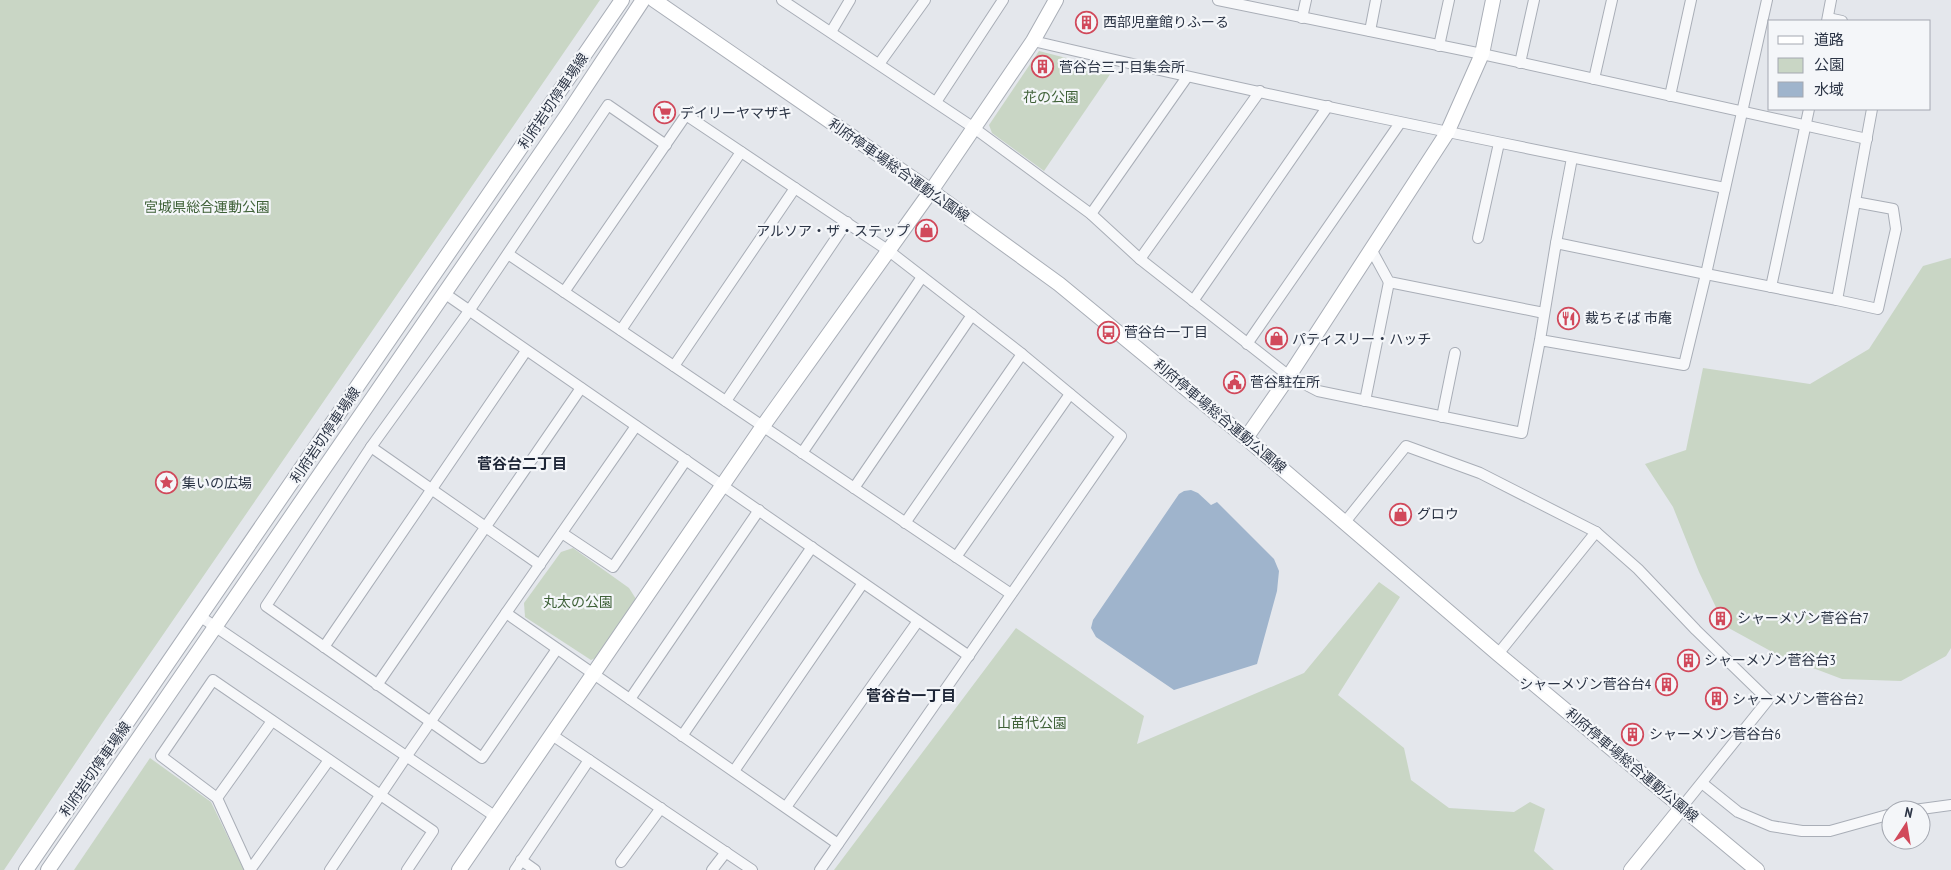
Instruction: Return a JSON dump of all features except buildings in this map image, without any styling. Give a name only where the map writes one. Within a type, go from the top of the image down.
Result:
[{"type":"main road","name":"利府岩切停車場線","points":[[26,870],[622,0]]},
{"type":"main road","name":"利府岩切停車場線","points":[[48,870],[643,0]]},
{"type":"main road","name":"利府停車場総合運動公園線","points":[[654,0],[931,191],[1059,284],[1246,438],[1498,654],[1758,870]]},
{"type":"main road","points":[[459,870],[763,426],[889,251],[1034,41],[1056,0]]},
{"type":"main road","points":[[1246,438],[1289,376],[1447,133],[1482,54],[1493,0]]},
{"type":"main road","points":[[1631,870],[1682,807]]},
{"type":"street","points":[[782,0],[974,128],[1091,214],[1140,259],[1289,376],[1318,391],[1522,433],[1572,158]]},
{"type":"street","points":[[831,32],[850,0]]},
{"type":"street","points":[[879,64],[924,0]]},
{"type":"street","points":[[936,102],[1003,0]]},
{"type":"street","points":[[1218,0],[1482,54],[1867,140]]},
{"type":"street","points":[[1302,18],[1306,0]]},
{"type":"street","points":[[1370,31],[1376,0]]},
{"type":"street","points":[[1440,46],[1449,0]]},
{"type":"street","points":[[1520,63],[1534,0]]},
{"type":"street","points":[[1594,79],[1612,0]]},
{"type":"street","points":[[1670,96],[1691,0]]},
{"type":"street","points":[[1540,340],[1684,365],[1767,0]]},
{"type":"street","points":[[1827,20],[1831,0]]},
{"type":"street","points":[[1034,41],[1187,77],[1260,91],[1447,133],[1725,188]]},
{"type":"street","points":[[1091,214],[1187,77]]},
{"type":"street","points":[[1140,259],[1260,91]]},
{"type":"street","points":[[557,649],[482,758],[266,606],[371,447],[469,311],[608,106],[666,145]]},
{"type":"street","points":[[1193,300],[1328,106]]},
{"type":"street","points":[[1771,287],[1809,110]]},
{"type":"street","points":[[1837,300],[1872,110]]},
{"type":"street","points":[[564,292],[686,115],[889,251],[1022,354],[1121,436],[820,870]]},
{"type":"street","points":[[1247,344],[1400,123]]},
{"type":"street","points":[[1478,238],[1499,143]]},
{"type":"street","points":[[621,330],[741,152]]},
{"type":"street","points":[[674,366],[795,188]]},
{"type":"street","points":[[1556,243],[1878,310],[1896,229],[1893,209],[1855,202]]},
{"type":"street","points":[[726,401],[847,222]]},
{"type":"street","points":[[1365,401],[1389,282],[1371,249]]},
{"type":"street","points":[[508,254],[1011,594]]},
{"type":"street","points":[[802,452],[922,277]]},
{"type":"street","points":[[1389,282],[1544,313]]},
{"type":"street","points":[[444,293],[969,656]]},
{"type":"street","points":[[854,488],[972,315]]},
{"type":"street","points":[[324,647],[526,351]]},
{"type":"street","points":[[905,522],[1022,354]]},
{"type":"street","points":[[1442,417],[1455,354]]},
{"type":"street","points":[[377,684],[581,388]]},
{"type":"street","points":[[956,557],[1070,394]]},
{"type":"street","points":[[330,870],[430,722],[636,426]]},
{"type":"street","points":[[1345,522],[1406,446],[1480,473],[1596,532],[1638,569],[1696,630],[1768,700],[1682,807]]},
{"type":"street","points":[[371,447],[540,565]]},
{"type":"street","points":[[562,533],[613,567],[686,460]]},
{"type":"street","points":[[630,699],[759,510]]},
{"type":"street","points":[[1498,654],[1596,532]]},
{"type":"street","points":[[682,736],[812,547]]},
{"type":"street","points":[[734,772],[863,583]]},
{"type":"street","points":[[506,614],[838,844]]},
{"type":"street","points":[[200,617],[496,816]]},
{"type":"street","points":[[786,807],[918,621]]},
{"type":"street","points":[[329,760],[250,870],[217,798],[160,756],[213,680],[433,831],[407,870]]},
{"type":"street","points":[[217,798],[272,721]]},
{"type":"street","points":[[552,735],[752,870]]},
{"type":"street","points":[[515,870],[589,760]]},
{"type":"street","points":[[1702,783],[1738,812],[1771,826],[1802,831],[1830,831],[1881,817]]},
{"type":"street","points":[[1931,808],[1951,805]]},
{"type":"street","points":[[621,862],[660,808]]},
{"type":"street","points":[[712,870],[726,852]]},
{"type":"street","points":[[521,860],[535,870]]},
{"type":"green space","name":"宮城県総合運動公園","points":[[0,0],[600,0],[105,719],[4,870],[0,870]]},
{"type":"green space","name":"花の公園","points":[[1039,51],[1113,70],[1044,171],[992,133],[989,125]]},
{"type":"green space","points":[[1951,258],[1951,648],[1946,656],[1901,681],[1842,679],[1776,654],[1725,626],[1699,572],[1673,507],[1645,464],[1686,450],[1703,368],[1810,384],[1869,349],[1923,266]]},
{"type":"green space","name":"丸太の公園","points":[[573,548],[629,588],[636,599],[600,656],[591,660],[525,617],[524,603],[561,552]]},
{"type":"green space","name":"山苗代公園","points":[[1379,582],[1400,597],[1338,695],[1404,748],[1411,780],[1449,808],[1514,812],[1530,802],[1545,809],[1534,851],[1554,870],[834,870],[1016,628],[1144,716],[1137,744],[1304,673]]},
{"type":"green space","points":[[150,758],[211,802],[244,870],[74,870]]},
{"type":"water","points":[[1191,490],[1198,493],[1211,505],[1217,502],[1274,559],[1279,571],[1277,591],[1257,664],[1174,690],[1096,637],[1091,628],[1093,620],[1179,494]]},
{"type":"place","name":"西部児童館りふーる","points":[[1087,22]]},
{"type":"place","name":"菅谷台三丁目集会所","points":[[1043,67]]},
{"type":"place","name":"デイリーヤマザキ","points":[[664,113]]},
{"type":"place","name":"アルソア・ザ・ステップ","points":[[926,231]]},
{"type":"place","name":"裁ちそば 市庵","points":[[1569,318]]},
{"type":"place","name":"菅谷台一丁目","points":[[1108,332]]},
{"type":"place","name":"パティスリー・ハッチ","points":[[1276,339]]},
{"type":"place","name":"菅谷駐在所","points":[[1234,382]]},
{"type":"place","name":"集いの広場","points":[[166,483]]},
{"type":"place","name":"グロウ","points":[[1401,514]]},
{"type":"place","name":"シャーメゾン菅谷台7","points":[[1721,618]]},
{"type":"place","name":"シャーメゾン菅谷台3","points":[[1688,660]]},
{"type":"place","name":"シャーメゾン菅谷台4","points":[[1667,684]]},
{"type":"place","name":"シャーメゾン菅谷台2","points":[[1716,699]]},
{"type":"place","name":"シャーメゾン菅谷台6","points":[[1633,734]]},
{"type":"district","name":"菅谷台二丁目","points":[[522,463]]},
{"type":"district","name":"菅谷台一丁目","points":[[911,695]]}]
